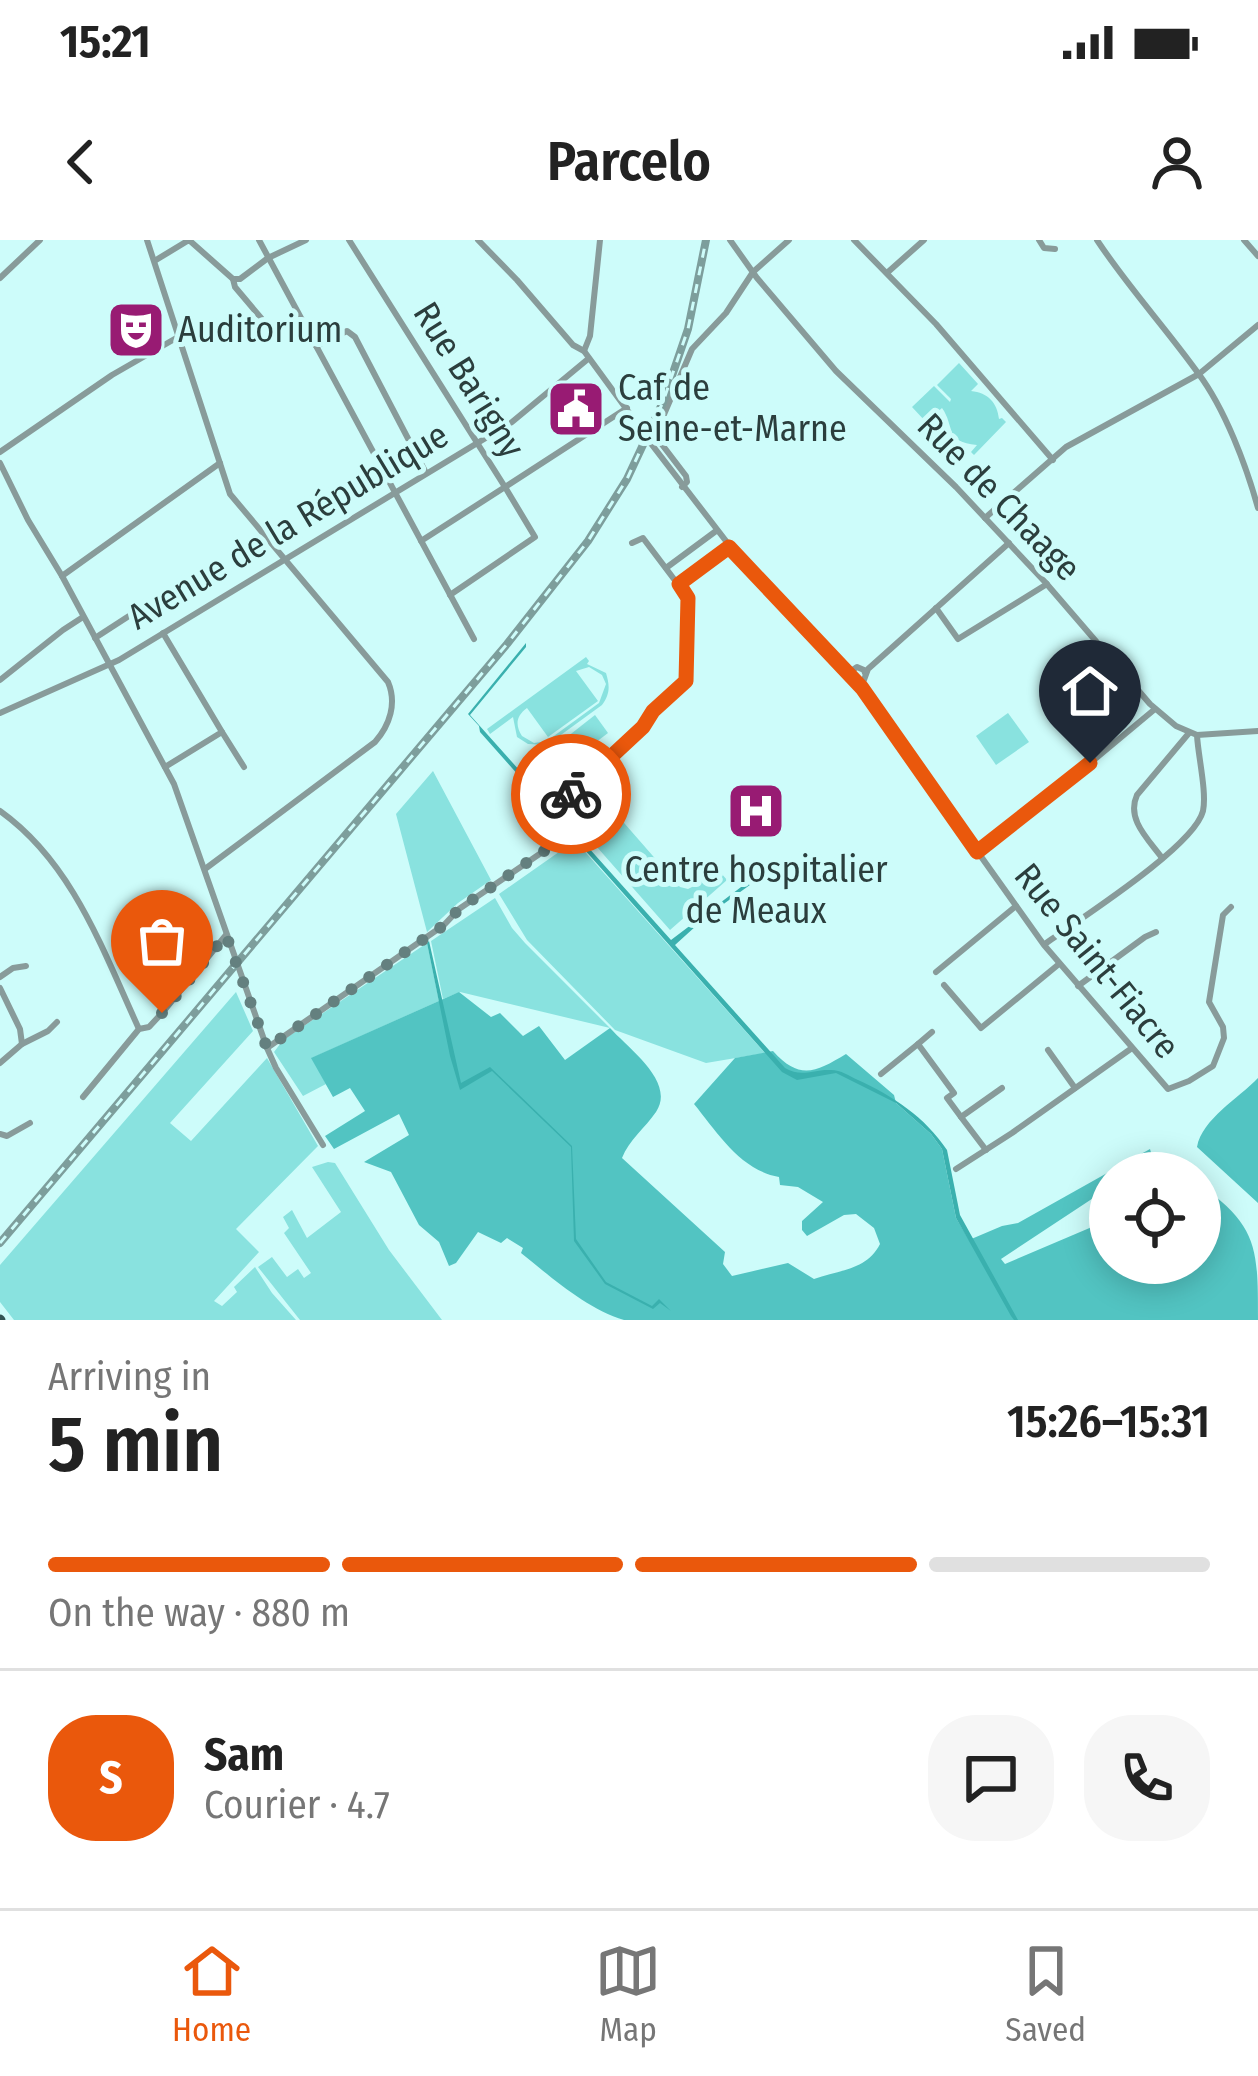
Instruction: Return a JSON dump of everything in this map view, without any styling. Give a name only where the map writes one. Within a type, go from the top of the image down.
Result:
[{"type":"street","points":[[0,278],[40,240]]},
{"type":"street","points":[[147,240],[230,494],[392,692],[392,711],[375,742],[205,869]]},
{"type":"street","points":[[155,260],[189,240],[233,279],[267,325]]},
{"type":"street","points":[[259,240],[474,639]]},
{"type":"street","points":[[233,279],[306,240]]},
{"type":"street","name":"Rue Barigny","points":[[349,240],[505,487],[626,408]]},
{"type":"street","points":[[478,240],[586,355],[641,429]]},
{"type":"street","points":[[586,355],[600,240]]},
{"type":"street","name":"Rue de Chaage","points":[[730,240],[836,371],[1009,543],[1155,709],[1193,734]]},
{"type":"street","points":[[649,441],[682,487],[687,478],[658,439],[657,430],[687,356],[726,313],[754,272],[789,240]]},
{"type":"street","points":[[854,240],[936,324],[1053,460]]},
{"type":"street","points":[[888,272],[923,240]]},
{"type":"street","points":[[1039,240],[1044,248],[1055,249]]},
{"type":"street","points":[[1097,240],[1214,398],[1258,508]]},
{"type":"street","points":[[1244,240],[1258,256]]},
{"type":"street","points":[[985,518],[1077,440],[1199,374],[1257,328]]},
{"type":"street","points":[[316,346],[341,333],[352,333],[426,473]]},
{"type":"street","points":[[0,452],[112,374],[179,337]]},
{"type":"street","name":"Avenue de la République","points":[[0,712],[110,665],[476,443],[521,415],[586,355]]},
{"type":"street","points":[[0,463],[174,784],[267,1048],[323,1145]]},
{"type":"street","points":[[62,576],[220,464]]},
{"type":"street","points":[[421,541],[505,487],[535,537],[450,595]]},
{"type":"street","name":"Rue Saint-Fiacre","points":[[682,487],[771,594],[856,675],[1044,945],[1168,1089],[1202,1074],[1217,1059],[1224,1031],[1209,997],[1223,915],[1231,907]]},
{"type":"street","points":[[666,568],[716,531]]},
{"type":"street","points":[[267,1048],[560,840],[572,793],[686,681],[688,598],[643,538],[632,543]]},
{"type":"street","points":[[856,675],[872,666],[1009,543]]},
{"type":"street","points":[[679,584],[729,547]]},
{"type":"street","points":[[936,608],[958,640],[1047,584]]},
{"type":"street","points":[[95,638],[166,592]]},
{"type":"street","points":[[0,680],[83,617]]},
{"type":"street","points":[[163,633],[244,767]]},
{"type":"street","points":[[977,852],[1155,709]]},
{"type":"street","points":[[1162,858],[1134,819],[1131,808],[1136,795],[1193,734],[1258,731]]},
{"type":"street","points":[[165,767],[222,732]]},
{"type":"street","points":[[1044,945],[1182,842],[1202,812],[1193,734]]},
{"type":"street","points":[[0,811],[36,840],[67,882],[139,1029]]},
{"type":"street","points":[[936,972],[1016,906]]},
{"type":"street","points":[[1078,986],[1156,932]]},
{"type":"street","points":[[83,1097],[139,1029],[149,1027],[162,1013],[226,935]]},
{"type":"street","points":[[944,985],[980,1028],[1059,964]]},
{"type":"street","points":[[0,976],[26,966]]},
{"type":"street","points":[[0,988],[20,1029],[22,1044]]},
{"type":"street","points":[[0,1063],[57,1022]]},
{"type":"street","points":[[881,1074],[932,1032]]},
{"type":"street","points":[[918,1045],[953,1093],[947,1098],[986,1150]]},
{"type":"street","points":[[956,1169],[1132,1048]]},
{"type":"street","points":[[1048,1050],[1076,1088]]},
{"type":"street","points":[[961,1117],[1002,1088]]},
{"type":"street","points":[[0,1134],[7,1136],[30,1123]]},
{"type":"shaded area","points":[[959,363],[978,384],[971,391],[991,399],[999,419],[1006,422],[974,455],[971,452],[977,445],[955,437],[942,408],[926,422],[912,407],[934,386],[950,402],[937,385]]},
{"type":"shaded area","points":[[526,643],[470,715],[671,940],[753,878],[754,882],[675,945],[785,1068],[842,1072],[896,1100],[929,1127],[947,1150],[960,1215],[1018,1320],[1011,1316],[956,1218],[942,1149],[931,1134],[896,1103],[836,1073],[797,1080],[782,1072],[480,732],[468,714]]},
{"type":"shaded area","points":[[586,657],[587,664],[606,673],[608,690],[602,705],[547,745],[528,744],[517,737],[513,717],[490,734],[487,729]],"holes":[[[589,667],[606,684],[599,703],[547,741],[534,743],[522,736],[518,721],[527,708],[548,737],[598,701],[576,671]]]},
{"type":"shaded area","points":[[1008,713],[1029,742],[996,765],[976,736]]},
{"type":"shaded area","points":[[595,715],[608,733],[566,765],[553,748]]},
{"type":"shaded area","points":[[433,771],[491,880],[427,932],[396,814]]},
{"type":"shaded area","points":[[611,808],[680,887],[692,887],[715,866],[727,880],[670,930],[582,830]]},
{"type":"shaded area","points":[[576,840],[765,1053],[706,1063],[615,1030],[527,940],[499,894]]},
{"type":"shaded area","points":[[495,898],[525,943],[610,1028],[460,992],[443,999],[431,941]]},
{"type":"shaded area","points":[[429,941],[461,1083],[490,1067],[572,1146],[576,1239],[606,1282],[652,1306],[659,1299],[671,1311],[660,1303],[653,1309],[605,1284],[574,1241],[571,1147],[492,1071],[460,1090]]},
{"type":"shaded area","points":[[427,943],[439,1001],[312,1058],[326,1084],[303,1096],[274,1052],[283,1040]]},
{"type":"shaded area","points":[[236,992],[253,1031],[170,1123],[191,1141],[267,1058],[318,1146],[236,1229],[259,1252],[214,1301],[222,1306],[255,1267],[296,1320],[14,1320],[0,1302],[0,1265]]},
{"type":"shaded area","points":[[459,992],[491,1017],[500,1013],[523,1036],[539,1026],[565,1060],[610,1028],[638,1056],[660,1089],[656,1112],[622,1158],[725,1252],[723,1264],[732,1276],[788,1263],[814,1279],[868,1259],[880,1244],[874,1228],[856,1214],[844,1215],[807,1236],[802,1221],[823,1202],[798,1187],[780,1185],[779,1177],[752,1167],[694,1104],[735,1058],[773,1051],[792,1067],[808,1070],[846,1054],[894,1095],[896,1103],[942,1149],[956,1218],[969,1240],[1018,1223],[1089,1183],[1089,1201],[1001,1259],[1005,1264],[1089,1228],[1089,1284],[1221,1284],[1221,1202],[1251,1241],[1258,1320],[624,1320],[570,1292],[507,1238],[501,1243],[478,1232],[449,1266],[439,1242],[419,1225],[391,1172],[364,1162],[409,1135],[399,1114],[334,1149],[325,1136],[365,1111],[350,1088],[333,1097],[311,1058]]},
{"type":"shaded area","points":[[1258,1078],[1258,1203],[1221,1169],[1221,1152],[1202,1152],[1197,1147],[1213,1118]]},
{"type":"shaded area","points":[[335,1163],[389,1250],[442,1320],[300,1320],[258,1267],[272,1257],[287,1277],[298,1269],[304,1278],[311,1273],[284,1233],[289,1228],[283,1217],[292,1210],[307,1238],[341,1212],[312,1167]]},
{"type":"railway","points":[[0,1243],[507,644],[588,541],[627,479],[663,402],[688,329],[706,240]]},
{"type":"way so far","points":[[162,1013],[226,935],[267,1048],[560,840],[571,794]]},
{"type":"place","name":"Auditorium","points":[[136,330]]},
{"type":"place","name":"Caf de Seine-et-Marne","points":[[576,409]]},
{"type":"place","name":"Centre hospitalier de Meaux","points":[[756,811]]},
{"type":"route","points":[[571,794],[686,681],[688,598],[679,584],[729,547],[862,688],[977,852],[1090,763]]}]
